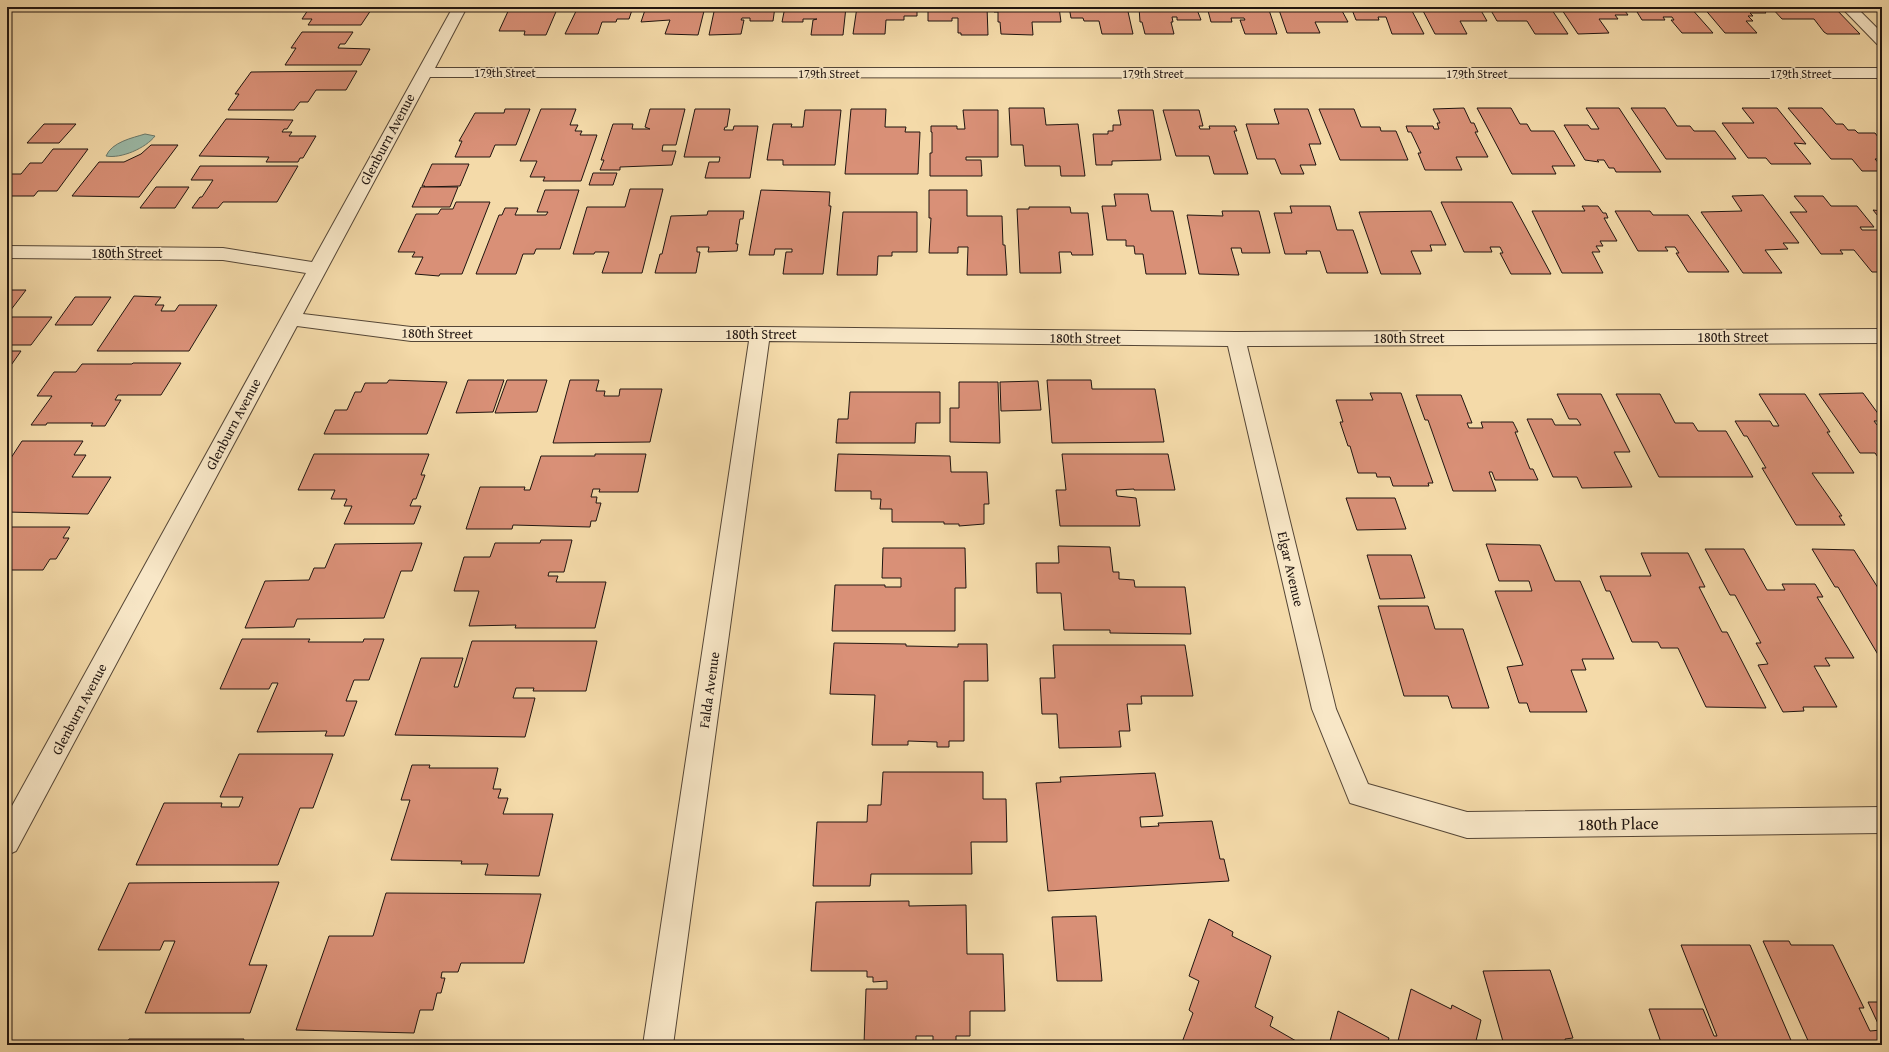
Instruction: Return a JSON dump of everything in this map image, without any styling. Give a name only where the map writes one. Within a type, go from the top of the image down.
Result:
[{"type":"street","name":"Glenburn Avenue","points":[[7,842],[460,7]]},
{"type":"street","points":[[1848,7],[1882,41]]},
{"type":"street","name":"179th Street","points":[[424,72],[1882,73]]},
{"type":"street","name":"180th Street","points":[[7,252],[223,254],[317,269]]},
{"type":"street","name":"180th Street","points":[[290,319],[411,334],[760,334],[1236,339],[1882,336]]},
{"type":"street","name":"Falda Avenue","points":[[658,1045],[760,334]]},
{"type":"street","name":"Elgar Avenue","points":[[1236,339],[1324,709],[1359,794]]},
{"type":"street","name":"180th Place","points":[[1359,794],[1467,825],[1882,820]]},
{"type":"shaded area","points":[[145,134],[155,136],[146,145],[133,152],[119,156],[106,156],[113,147],[118,144]]},
{"type":"building","points":[[310,7],[396,7],[394,10],[371,10],[361,25],[308,25],[312,19],[302,19]]},
{"type":"building","points":[[510,7],[558,7],[546,35],[524,35],[525,31],[499,31]]},
{"type":"building","points":[[578,7],[633,7],[629,19],[617,19],[616,22],[602,22],[598,34],[565,34]]},
{"type":"building","points":[[646,7],[705,7],[698,35],[665,34],[670,20],[641,22]]},
{"type":"building","points":[[715,7],[775,7],[773,21],[750,21],[750,18],[742,18],[741,20],[744,20],[741,34],[709,35]]},
{"type":"building","points":[[785,7],[846,7],[843,35],[811,35],[813,20],[817,19],[803,19],[803,22],[782,22]]},
{"type":"building","points":[[857,7],[917,7],[917,16],[904,16],[904,20],[886,20],[885,34],[853,34]]},
{"type":"building","points":[[928,7],[987,7],[988,35],[961,35],[961,33],[958,33],[958,18],[952,18],[952,21],[928,21]]},
{"type":"building","points":[[994,7],[1059,7],[1061,22],[1032,22],[1033,35],[1001,34],[1000,22],[998,22],[998,12],[994,12]]},
{"type":"building","points":[[1069,7],[1127,7],[1133,34],[1102,34],[1099,21],[1084,21],[1083,18],[1071,18]]},
{"type":"building","points":[[1139,7],[1196,7],[1201,20],[1177,20],[1177,17],[1172,17],[1173,22],[1171,22],[1174,34],[1145,34],[1142,22],[1140,22]]},
{"type":"building","points":[[1207,7],[1268,7],[1277,34],[1245,34],[1240,20],[1245,20],[1244,18],[1231,18],[1232,22],[1211,22]]},
{"type":"building","points":[[1278,7],[1340,7],[1348,22],[1315,22],[1320,33],[1287,33]]},
{"type":"building","points":[[1351,7],[1410,7],[1424,34],[1392,34],[1386,17],[1378,17],[1379,20],[1356,20]]},
{"type":"building","points":[[1421,7],[1479,7],[1487,21],[1460,21],[1467,34],[1435,34]]},
{"type":"building","points":[[1489,7],[1550,7],[1568,34],[1535,34],[1527,21],[1497,21]]},
{"type":"building","points":[[1560,7],[1622,7],[1628,15],[1615,15],[1618,19],[1599,19],[1609,33],[1578,34]]},
{"type":"building","points":[[1634,7],[1690,7],[1713,33],[1682,33],[1671,20],[1674,20],[1672,17],[1663,17],[1665,20],[1642,20]]},
{"type":"building","points":[[1703,7],[1761,7],[1766,13],[1750,13],[1753,16],[1748,16],[1753,21],[1746,21],[1757,33],[1725,33]]},
{"type":"building","points":[[1771,7],[1834,7],[1860,34],[1827,34],[1814,19],[1782,19]]},
{"type":"building","points":[[302,32],[353,32],[345,44],[340,44],[338,48],[370,49],[361,65],[285,65],[296,48],[291,48]]},
{"type":"building","points":[[357,71],[346,90],[316,90],[308,102],[300,102],[294,110],[228,110],[239,94],[235,94],[251,72]]},
{"type":"building","points":[[1009,108],[1044,108],[1046,125],[1078,124],[1085,176],[1061,176],[1060,166],[1025,166],[1023,145],[1011,145]]},
{"type":"building","points":[[1464,108],[1471,123],[1474,123],[1478,132],[1475,132],[1488,157],[1456,157],[1462,170],[1425,170],[1418,153],[1421,153],[1411,132],[1408,132],[1406,126],[1433,126],[1434,129],[1439,129],[1437,123],[1440,123],[1433,109]]},
{"type":"building","points":[[1477,108],[1511,108],[1520,124],[1527,124],[1531,131],[1554,131],[1575,166],[1552,166],[1556,174],[1512,174]]},
{"type":"building","points":[[1586,108],[1619,108],[1661,172],[1616,172],[1614,168],[1609,168],[1604,160],[1597,160],[1599,162],[1585,160],[1564,125],[1588,125],[1591,129],[1599,129]]},
{"type":"building","points":[[1631,108],[1665,108],[1677,126],[1690,126],[1694,131],[1715,131],[1736,159],[1666,159]]},
{"type":"building","points":[[1742,108],[1777,108],[1806,144],[1794,143],[1811,164],[1771,164],[1766,158],[1748,158],[1722,123],[1754,123]]},
{"type":"building","points":[[1788,108],[1822,108],[1836,124],[1843,124],[1848,130],[1855,130],[1858,133],[1875,133],[1882,142],[1882,159],[1875,159],[1882,167],[1882,171],[1862,171],[1852,159],[1831,159]]},
{"type":"building","points":[[505,109],[530,109],[516,145],[495,145],[490,157],[455,157],[462,141],[459,141],[475,113],[504,113]]},
{"type":"building","points":[[541,109],[576,109],[570,125],[578,125],[575,131],[582,131],[580,135],[597,135],[581,181],[543,181],[545,177],[530,177],[537,161],[520,161]]},
{"type":"building","points":[[650,109],[685,109],[676,145],[663,145],[662,151],[676,151],[672,165],[620,167],[620,170],[600,170],[604,160],[601,160],[613,124],[633,124],[632,129],[650,129],[645,127]]},
{"type":"building","points":[[695,109],[730,109],[727,127],[725,127],[724,130],[733,130],[734,126],[758,126],[750,178],[705,178],[709,162],[719,162],[720,157],[684,157]]},
{"type":"building","points":[[851,109],[886,109],[885,127],[906,127],[905,132],[920,132],[918,174],[845,174]]},
{"type":"building","points":[[1274,109],[1308,109],[1321,144],[1309,144],[1316,165],[1300,165],[1304,174],[1281,174],[1275,159],[1257,159],[1246,124],[1279,124]]},
{"type":"building","points":[[1319,109],[1354,109],[1361,127],[1380,127],[1381,131],[1396,131],[1408,160],[1340,160]]},
{"type":"building","points":[[805,110],[841,110],[835,165],[783,165],[783,160],[767,160],[773,124],[792,124],[791,127],[803,127]]},
{"type":"building","points":[[963,110],[998,110],[998,157],[966,157],[966,160],[981,160],[982,176],[930,176],[930,153],[932,153],[931,126],[957,126],[957,129],[965,129]]},
{"type":"building","points":[[1118,110],[1153,110],[1161,160],[1112,161],[1112,165],[1096,165],[1093,134],[1108,134],[1108,131],[1113,131],[1113,125],[1121,125]]},
{"type":"building","points":[[1163,110],[1199,110],[1203,126],[1199,126],[1200,129],[1210,129],[1209,126],[1235,126],[1237,131],[1234,131],[1248,174],[1214,174],[1209,156],[1176,156]]},
{"type":"building","points":[[226,119],[293,120],[287,129],[284,129],[282,132],[292,132],[289,136],[316,136],[303,158],[300,158],[298,162],[266,162],[269,157],[199,156]]},
{"type":"building","points":[[44,124],[76,124],[59,143],[27,143]]},
{"type":"building","points":[[151,145],[178,145],[139,197],[72,196],[99,162],[124,162],[141,154]]},
{"type":"building","points":[[53,149],[88,149],[57,191],[38,191],[34,196],[7,196],[7,174],[21,174],[30,163],[42,163]]},
{"type":"building","points":[[432,164],[469,164],[460,186],[424,187],[425,186],[422,186]]},
{"type":"building","points":[[200,166],[298,166],[277,202],[223,202],[218,208],[192,208],[200,197],[202,197],[213,180],[191,180]]},
{"type":"building","points":[[593,173],[617,173],[613,185],[589,185]]},
{"type":"building","points":[[156,187],[189,187],[175,208],[140,208]]},
{"type":"building","points":[[421,187],[458,187],[450,207],[412,207]]},
{"type":"building","points":[[630,189],[663,189],[642,273],[602,273],[609,252],[573,254],[587,207],[625,207]]},
{"type":"building","points":[[545,190],[579,190],[560,249],[536,249],[534,254],[523,254],[516,274],[476,274],[499,215],[502,215],[505,208],[518,208],[515,215],[546,215],[548,212],[537,212]]},
{"type":"building","points":[[761,190],[830,192],[829,206],[831,206],[823,274],[783,274],[786,252],[792,252],[792,249],[775,249],[774,255],[749,255]]},
{"type":"building","points":[[929,190],[967,190],[967,216],[1002,216],[1003,245],[1005,245],[1007,275],[967,275],[968,247],[958,247],[958,253],[929,253],[931,218],[929,218]]},
{"type":"building","points":[[1114,194],[1148,194],[1151,211],[1173,211],[1186,274],[1146,274],[1143,254],[1135,254],[1134,246],[1126,246],[1126,240],[1107,240],[1102,206],[1116,206]]},
{"type":"building","points":[[1763,195],[1799,243],[1783,243],[1788,249],[1765,250],[1782,273],[1743,273],[1701,212],[1742,211],[1732,196]]},
{"type":"building","points":[[1794,196],[1823,196],[1831,206],[1857,206],[1874,227],[1860,227],[1862,230],[1877,230],[1882,236],[1882,272],[1872,272],[1854,250],[1840,250],[1843,254],[1821,254],[1790,212],[1807,212]]},
{"type":"building","points":[[456,202],[490,202],[462,274],[440,274],[439,276],[415,274],[423,257],[412,257],[415,252],[398,252],[416,214],[438,214],[441,209],[453,209]]},
{"type":"building","points":[[1441,202],[1512,202],[1551,274],[1511,274],[1500,253],[1503,253],[1500,247],[1490,247],[1492,252],[1464,252]]},
{"type":"building","points":[[1290,206],[1330,206],[1337,230],[1353,230],[1368,273],[1327,273],[1320,251],[1306,251],[1307,254],[1285,254],[1274,213],[1292,213]]},
{"type":"building","points":[[1582,206],[1598,206],[1603,213],[1606,213],[1608,218],[1604,218],[1617,241],[1600,241],[1603,246],[1596,246],[1600,252],[1592,252],[1603,273],[1562,273],[1532,211],[1585,211]]},
{"type":"building","points":[[1029,207],[1070,207],[1071,213],[1088,213],[1093,255],[1072,255],[1071,252],[1059,252],[1061,273],[1020,273],[1017,209],[1029,209]]},
{"type":"building","points":[[1873,210],[1882,211],[1882,221]]},
{"type":"building","points":[[708,211],[744,211],[743,219],[740,219],[736,244],[738,244],[737,251],[708,252],[709,247],[697,247],[697,252],[700,252],[696,273],[655,273],[660,254],[662,254],[671,216],[707,215]]},
{"type":"building","points":[[1222,211],[1259,211],[1270,253],[1242,253],[1241,248],[1231,248],[1239,275],[1199,274],[1187,215],[1223,216]]},
{"type":"building","points":[[1431,211],[1446,245],[1430,245],[1432,251],[1411,251],[1421,274],[1381,274],[1359,212]]},
{"type":"building","points":[[1615,211],[1650,211],[1653,215],[1688,215],[1729,272],[1688,272],[1676,253],[1679,253],[1675,247],[1665,247],[1668,251],[1638,251]]},
{"type":"building","points":[[843,212],[917,212],[917,252],[892,252],[892,256],[878,256],[877,275],[837,275]]},
{"type":"building","points":[[7,290],[26,290],[7,315]]},
{"type":"building","points":[[134,296],[161,297],[155,305],[164,305],[161,311],[175,311],[179,305],[217,305],[189,351],[97,351]]},
{"type":"building","points":[[75,297],[111,297],[92,325],[55,325]]},
{"type":"building","points":[[12,317],[52,317],[31,345],[7,345],[7,324]]},
{"type":"building","points":[[7,351],[21,351],[7,371]]},
{"type":"building","points":[[181,363],[161,395],[118,395],[115,400],[121,400],[105,426],[91,426],[93,423],[47,423],[46,425],[31,425],[52,396],[37,396],[54,372],[76,372],[82,364]]},
{"type":"building","points":[[389,380],[447,382],[427,434],[324,434],[335,410],[347,410],[355,392],[361,392],[365,383],[387,383]]},
{"type":"building","points":[[468,380],[504,380],[493,412],[456,413]]},
{"type":"building","points":[[507,380],[547,380],[537,412],[495,413]]},
{"type":"building","points":[[570,380],[599,380],[596,391],[605,391],[604,396],[619,396],[620,389],[662,389],[650,442],[553,443]]},
{"type":"building","points":[[1047,380],[1091,380],[1092,389],[1155,389],[1164,442],[1052,443]]},
{"type":"building","points":[[1038,381],[1041,410],[1001,411],[1000,382]]},
{"type":"building","points":[[959,382],[998,382],[1000,443],[950,442],[950,408],[959,408]]},
{"type":"building","points":[[850,392],[940,392],[940,423],[916,423],[915,443],[836,443],[838,419],[848,419]]},
{"type":"building","points":[[1370,393],[1401,393],[1433,483],[1428,483],[1429,486],[1393,486],[1390,477],[1377,477],[1376,473],[1358,473],[1350,446],[1348,446],[1340,422],[1343,422],[1336,400],[1373,400]]},
{"type":"building","points":[[1863,393],[1882,419],[1882,421],[1874,421],[1877,425],[1882,425],[1882,463],[1875,453],[1860,453],[1819,394]]},
{"type":"building","points":[[1557,394],[1601,394],[1630,452],[1614,452],[1632,487],[1582,488],[1577,477],[1553,477],[1527,419],[1552,419],[1555,425],[1581,425],[1577,419],[1569,419]]},
{"type":"building","points":[[1616,394],[1660,394],[1675,423],[1693,423],[1698,431],[1726,431],[1753,477],[1659,477]]},
{"type":"building","points":[[1759,394],[1805,394],[1830,432],[1827,432],[1854,473],[1812,473],[1842,516],[1839,516],[1845,525],[1796,525],[1762,468],[1766,468],[1747,436],[1744,436],[1735,421],[1770,421],[1773,426],[1779,426]]},
{"type":"building","points":[[1416,395],[1461,395],[1472,423],[1467,423],[1469,428],[1483,428],[1481,422],[1513,422],[1518,432],[1515,432],[1530,469],[1533,469],[1538,480],[1495,480],[1492,472],[1489,472],[1496,491],[1453,491],[1428,420],[1425,420]]},
{"type":"building","points":[[22,441],[83,441],[74,455],[86,455],[72,477],[111,477],[88,514],[7,512],[7,464]]},
{"type":"building","points":[[314,454],[429,454],[421,475],[425,475],[416,499],[413,499],[410,506],[421,506],[414,524],[344,524],[352,506],[344,506],[347,499],[331,499],[335,490],[298,490]]},
{"type":"building","points":[[595,454],[646,454],[638,492],[599,492],[600,489],[593,489],[591,497],[597,497],[596,503],[601,503],[596,521],[591,521],[590,527],[513,525],[512,529],[466,529],[480,487],[525,487],[524,490],[530,490],[541,456],[595,456]]},
{"type":"building","points":[[838,454],[950,456],[951,472],[987,472],[989,504],[984,504],[984,524],[959,526],[959,524],[944,524],[944,522],[892,522],[892,509],[880,509],[881,499],[871,499],[871,491],[835,491]]},
{"type":"building","points":[[1062,454],[1168,454],[1175,490],[1116,490],[1117,496],[1136,498],[1140,526],[1060,526],[1056,490],[1066,490]]},
{"type":"building","points":[[1346,498],[1395,498],[1406,529],[1357,530]]},
{"type":"building","points":[[8,527],[70,527],[63,538],[69,538],[56,559],[50,559],[43,570],[7,570]]},
{"type":"building","points":[[541,540],[572,540],[564,572],[549,572],[548,576],[558,576],[556,582],[606,582],[595,628],[515,628],[516,625],[469,626],[479,591],[454,591],[464,557],[490,557],[495,543],[540,543]]},
{"type":"building","points":[[422,543],[412,571],[401,571],[384,618],[297,619],[294,627],[245,628],[265,581],[309,580],[314,568],[325,568],[335,544]]},
{"type":"building","points":[[1486,544],[1540,545],[1555,581],[1580,581],[1614,659],[1582,659],[1586,670],[1571,670],[1587,712],[1530,712],[1527,703],[1519,703],[1507,667],[1523,665],[1495,591],[1532,591],[1529,581],[1499,581]]},
{"type":"building","points":[[1058,546],[1110,547],[1113,572],[1119,572],[1119,579],[1134,580],[1135,587],[1185,587],[1191,634],[1110,633],[1110,630],[1064,630],[1061,593],[1037,593],[1036,563],[1059,563]]},
{"type":"building","points":[[883,548],[965,548],[966,588],[955,588],[955,631],[832,631],[835,585],[885,585],[885,587],[901,587],[901,578],[882,578]]},
{"type":"building","points":[[1705,549],[1744,549],[1767,590],[1785,590],[1782,584],[1815,584],[1823,597],[1817,597],[1854,658],[1825,658],[1830,666],[1814,666],[1837,707],[1803,707],[1804,711],[1783,712],[1758,665],[1768,664],[1756,643],[1761,643],[1735,595],[1730,595]]},
{"type":"building","points":[[1812,549],[1854,550],[1880,591],[1882,591],[1882,658],[1880,658],[1838,587],[1835,587]]},
{"type":"building","points":[[1641,553],[1688,553],[1705,587],[1699,587],[1722,632],[1727,632],[1766,708],[1706,707],[1678,648],[1661,648],[1658,642],[1632,642],[1610,591],[1606,591],[1600,576],[1651,576]]},
{"type":"building","points":[[1367,555],[1411,555],[1425,598],[1380,599]]},
{"type":"building","points":[[1378,606],[1428,606],[1435,629],[1463,629],[1489,708],[1452,708],[1448,696],[1404,696]]},
{"type":"building","points":[[242,639],[310,639],[308,642],[363,642],[364,639],[384,639],[369,680],[354,680],[346,701],[357,701],[344,736],[325,736],[327,731],[257,732],[278,683],[272,683],[269,689],[220,689]]},
{"type":"building","points":[[472,641],[597,641],[586,691],[533,691],[534,688],[516,688],[513,698],[535,698],[525,737],[395,735],[421,658],[463,658],[454,687],[458,687]]},
{"type":"building","points":[[834,643],[906,644],[906,646],[958,647],[958,644],[987,644],[988,681],[964,681],[964,741],[949,741],[949,747],[937,747],[937,742],[908,741],[908,745],[872,745],[875,695],[830,694]]},
{"type":"building","points":[[1053,645],[1185,645],[1193,696],[1141,696],[1142,704],[1127,704],[1130,731],[1119,731],[1121,747],[1059,748],[1057,714],[1042,714],[1040,678],[1055,678]]},
{"type":"building","points":[[239,754],[333,754],[313,808],[300,808],[278,865],[136,865],[164,803],[222,803],[221,807],[239,807],[243,797],[220,797]]},
{"type":"building","points":[[412,765],[430,765],[429,768],[498,768],[493,789],[501,789],[498,798],[508,798],[503,814],[553,814],[539,876],[485,875],[488,864],[461,864],[462,861],[391,860],[410,800],[401,800]]},
{"type":"building","points":[[883,772],[983,772],[983,799],[1006,799],[1007,842],[971,842],[972,874],[871,874],[870,886],[813,886],[817,822],[867,822],[868,805],[881,805]]},
{"type":"building","points":[[1155,773],[1163,816],[1140,817],[1141,827],[1159,826],[1158,823],[1212,821],[1220,859],[1224,859],[1229,881],[1048,891],[1036,783],[1061,782],[1060,777]]},
{"type":"building","points":[[279,882],[249,965],[267,965],[250,1013],[145,1013],[175,941],[164,941],[160,950],[98,950],[129,883]]},
{"type":"building","points":[[386,893],[541,894],[524,963],[461,963],[458,972],[442,972],[441,978],[445,978],[441,993],[437,993],[433,1010],[420,1010],[414,1033],[296,1030],[329,936],[373,936]]},
{"type":"building","points":[[909,901],[909,906],[966,905],[967,954],[1003,954],[1005,1011],[970,1011],[970,1036],[956,1036],[956,1045],[933,1045],[933,1036],[916,1036],[916,1044],[864,1044],[866,989],[887,989],[887,981],[873,982],[873,977],[867,977],[867,971],[811,971],[816,902]]},
{"type":"building","points":[[1096,916],[1102,981],[1057,981],[1052,917]]},
{"type":"building","points":[[1209,919],[1233,932],[1232,936],[1271,956],[1255,1007],[1273,1017],[1270,1026],[1303,1045],[1181,1045],[1193,1013],[1189,1010],[1199,981],[1189,976]]},
{"type":"building","points":[[1763,941],[1789,941],[1791,945],[1833,945],[1864,1008],[1859,1008],[1870,1031],[1881,1030],[1868,1002],[1882,1002],[1882,1045],[1810,1045]]},
{"type":"building","points":[[1681,945],[1750,945],[1793,1045],[1662,1045],[1649,1009],[1703,1009],[1714,1036],[1717,1036]]},
{"type":"building","points":[[1550,970],[1573,1038],[1565,1039],[1566,1045],[1504,1045],[1483,971]]},
{"type":"building","points":[[1411,989],[1451,1009],[1452,1005],[1481,1020],[1475,1045],[1397,1045]]},
{"type":"building","points":[[1338,1011],[1389,1038],[1387,1045],[1329,1045]]},
{"type":"building","points":[[129,1039],[244,1039],[242,1045],[126,1045]]}]
